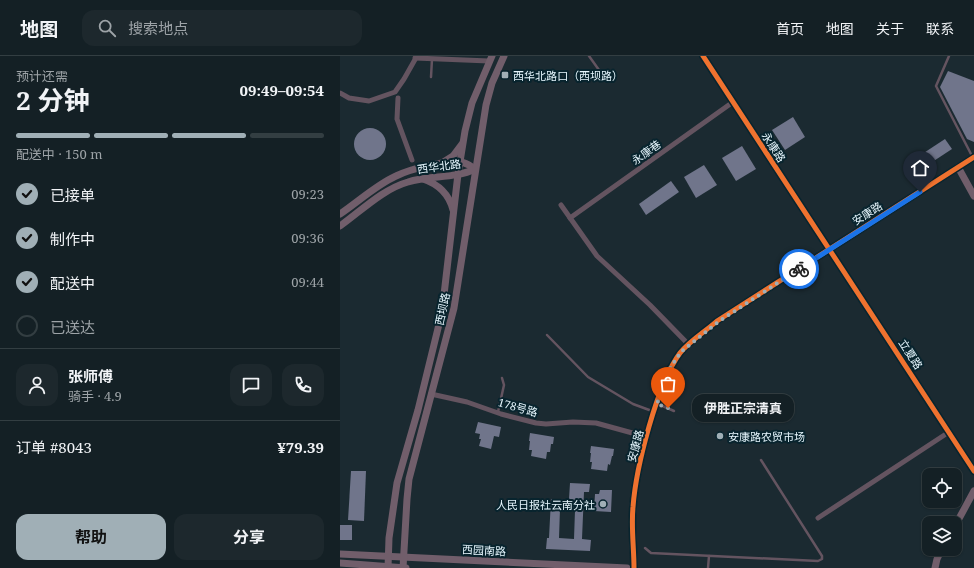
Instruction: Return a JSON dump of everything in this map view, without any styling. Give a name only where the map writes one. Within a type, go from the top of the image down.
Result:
[{"type":"main road","name":"西坝路","points":[[403,568],[406,499],[409,480],[454,308],[486,105],[492,83],[504,56]]},
{"type":"main road","name":"西坝路","points":[[388,567],[389,538],[397,483],[418,410],[442,312],[458,174],[464,136],[472,103],[490,59]]},
{"type":"main road","points":[[437,164],[453,156],[460,147],[464,136]]},
{"type":"main road","name":"安康路","points":[[634,568],[633,508],[637,476],[657,404],[670,368],[681,352],[718,322],[974,157]]},
{"type":"main road","name":"西华北路","points":[[340,214],[395,176],[437,164],[460,162],[468,164],[475,169],[467,173],[422,178],[407,182],[387,192],[340,226]]},
{"type":"main road","points":[[958,167],[974,196]]},
{"type":"main road","points":[[422,178],[433,183],[442,190],[450,200],[454,213]]},
{"type":"main road","points":[[960,516],[974,491]]},
{"type":"main road","name":"西园南路","points":[[340,554],[626,568]]},
{"type":"main road","points":[[935,568],[938,556]]},
{"type":"main road","points":[[340,563],[407,568]]},
{"type":"street","name":"永康路","points":[[703,56],[830,249]]},
{"type":"street","points":[[340,93],[349,98],[369,101],[395,92],[416,57],[432,59],[490,59]]},
{"type":"street","points":[[398,98],[397,119],[412,160]]},
{"type":"street","name":"永康巷","points":[[570,218],[733,102]]},
{"type":"street","points":[[561,205],[587,244],[604,264],[650,305],[689,345]]},
{"type":"street","name":"立夏路","points":[[830,249],[974,471]]},
{"type":"street","name":"178号路","points":[[431,394],[467,402],[536,423],[596,423],[647,436]]},
{"type":"street","points":[[818,518],[949,432]]},
{"type":"lane","points":[[589,56],[604,77]]},
{"type":"lane","points":[[949,56],[936,86],[974,157]]},
{"type":"lane","points":[[431,77],[432,59]]},
{"type":"lane","points":[[548,335],[588,378],[633,404],[655,412]]},
{"type":"lane","points":[[498,412],[504,385],[502,378]]},
{"type":"lane","points":[[657,404],[674,411]]},
{"type":"lane","points":[[645,548],[651,553],[818,562],[822,559],[822,556],[761,460]]},
{"type":"lane","points":[[708,568],[709,556]]},
{"type":"building","points":[[948,71],[974,81],[974,142],[967,139],[940,87]]},
{"type":"building","points":[[793,117],[805,137],[785,150],[772,130]]},
{"type":"building","points":[[367,128],[373,128],[382,132],[386,144],[382,156],[373,160],[367,160],[358,156],[354,147],[354,141],[358,132]]},
{"type":"building","points":[[945,139],[952,149],[920,170],[913,160]]},
{"type":"building","points":[[742,146],[756,169],[736,181],[722,158]]},
{"type":"building","points":[[704,165],[717,185],[696,198],[684,177]]},
{"type":"building","points":[[671,181],[679,192],[646,215],[639,204]]},
{"type":"building","points":[[478,422],[501,427],[499,437],[494,436],[491,449],[479,446],[481,439],[479,439],[480,434],[475,433]]},
{"type":"building","points":[[530,433],[554,437],[550,452],[547,452],[546,459],[531,456],[532,450],[529,450]]},
{"type":"building","points":[[591,446],[614,449],[607,471],[591,469]]},
{"type":"building","points":[[351,471],[366,471],[364,521],[348,520]]},
{"type":"building","points":[[570,483],[590,484],[589,492],[584,492],[582,539],[591,540],[590,551],[546,549],[547,538],[549,538],[551,499],[569,499]],"holes":[[[560,509],[575,510],[574,539],[559,538]]]},
{"type":"building","name":"人民日报社云南分社","points":[[600,490],[612,490],[611,512],[594,511],[595,494],[599,494]]},
{"type":"building","points":[[340,525],[352,525],[352,540],[340,540]]},
{"type":"cycle path","points":[[703,56],[974,471]]},
{"type":"cycle path","points":[[634,568],[632,515],[638,470],[649,427],[663,385],[680,353],[693,340],[717,321],[974,157]]},
{"type":"way so far","points":[[668,408],[657,404],[670,368],[681,352],[718,322],[760,293],[799,269]]},
{"type":"place","name":"西华北路口（西坝路）","points":[[505,75]]},
{"type":"place","name":"伊胜正宗清真","points":[[668,408]]},
{"type":"place","name":"安康路农贸市场","points":[[720,436]]},
{"type":"place","name":"人民日报社云南分社","points":[[603,504]]},
{"type":"route","points":[[799,269],[920,192]]}]
